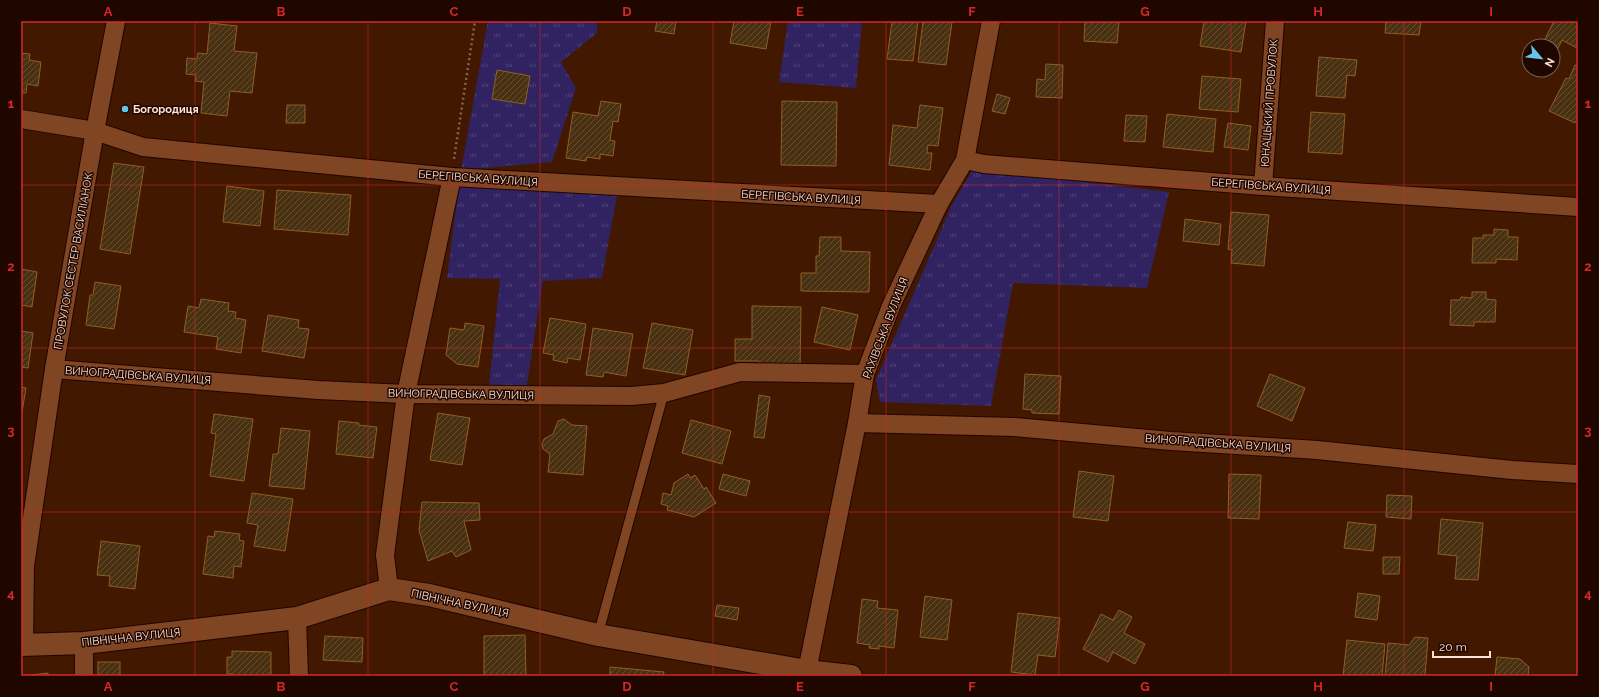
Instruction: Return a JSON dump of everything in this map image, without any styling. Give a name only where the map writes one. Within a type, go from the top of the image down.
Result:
[{"type":"street","name":"ПРОВУЛОК СЕСТЕР ВАСИЛІАНОК","points":[[22,645],[25,566],[54,369],[95,131],[116,21]]},
{"type":"street","name":"РАХІВСЬКА ВУЛИЦЯ","points":[[806,674],[857,423],[865,374],[891,306],[939,204],[966,160],[991,21]]},
{"type":"street","name":"ЮНАЦЬКИЙ ПРОВУЛОК","points":[[1263,186],[1275,21]]},
{"type":"street","name":"БЕРЕГІВСЬКА ВУЛИЦЯ","points":[[21,119],[95,131],[144,147],[452,177],[939,204]]},
{"type":"street","name":"БЕРЕГІВСЬКА ВУЛИЦЯ","points":[[966,160],[984,164],[1263,186],[1578,207]]},
{"type":"street","points":[[389,590],[385,555],[406,394],[452,177]]},
{"type":"street","name":"ВИНОГРАДІВСЬКА ВУЛИЦЯ","points":[[54,369],[318,390],[406,394],[631,396],[664,393],[740,372],[865,374]]},
{"type":"street","name":"ВИНОГРАДІВСЬКА ВУЛИЦЯ","points":[[857,423],[1015,427],[1171,441],[1317,450],[1512,470],[1578,474]]},
{"type":"street","name":"ПІВНІЧНА ВУЛИЦЯ","points":[[22,645],[84,643],[297,618],[389,590],[429,595],[598,635],[806,674],[851,676]]},
{"type":"street","points":[[297,618],[299,676]]},
{"type":"street","points":[[84,643],[84,676]]},
{"type":"lane","points":[[598,635],[664,393]]},
{"type":"path","points":[[452,177],[475,21]]},
{"type":"green space","points":[[488,21],[597,21],[597,33],[561,62],[576,88],[552,162],[461,170]]},
{"type":"green space","points":[[788,21],[862,21],[856,88],[779,82]]},
{"type":"green space","points":[[973,169],[1169,192],[1147,288],[1013,283],[991,406],[880,402],[876,380],[951,207]]},
{"type":"green space","points":[[459,184],[617,196],[602,278],[543,281],[526,390],[489,385],[500,279],[447,278]]},
{"type":"building","points":[[657,21],[676,21],[674,34],[655,31]]},
{"type":"building","points":[[734,21],[771,21],[766,49],[730,43]]},
{"type":"building","points":[[892,21],[918,21],[913,61],[887,59]]},
{"type":"building","points":[[923,21],[952,22],[946,65],[918,62]]},
{"type":"building","points":[[1085,21],[1119,21],[1117,43],[1084,41]]},
{"type":"building","points":[[1204,21],[1246,21],[1241,52],[1200,46]]},
{"type":"building","points":[[1386,21],[1421,21],[1419,35],[1385,33]]},
{"type":"building","points":[[1554,21],[1578,21],[1577,48],[1562,40],[1561,42],[1561,38],[1546,38]]},
{"type":"building","points":[[210,23],[237,26],[234,51],[257,53],[252,93],[230,91],[227,116],[201,113],[204,82],[195,81],[196,75],[186,74],[187,58],[197,59],[198,53],[207,54]]},
{"type":"building","points":[[21,53],[30,54],[29,60],[41,62],[38,86],[27,84],[26,93],[21,93]]},
{"type":"building","points":[[1319,57],[1357,60],[1355,76],[1347,75],[1345,98],[1316,96]]},
{"type":"building","points":[[1046,64],[1063,65],[1062,98],[1036,97],[1037,79],[1045,80]]},
{"type":"building","points":[[1575,65],[1578,66],[1578,117],[1575,123],[1549,111],[1566,78],[1569,79]]},
{"type":"building","points":[[497,70],[530,76],[525,104],[492,99]]},
{"type":"building","points":[[1202,76],[1241,79],[1238,112],[1199,109]]},
{"type":"building","points":[[997,94],[1010,98],[1005,114],[992,111]]},
{"type":"building","points":[[601,101],[621,104],[618,122],[613,121],[610,140],[615,141],[613,156],[600,154],[600,159],[587,157],[586,161],[566,158],[573,112],[598,116]]},
{"type":"building","points":[[782,101],[837,102],[836,166],[781,165]]},
{"type":"building","points":[[287,105],[305,105],[305,123],[286,123]]},
{"type":"building","points":[[920,105],[943,108],[938,146],[928,145],[927,153],[932,153],[930,170],[889,165],[893,125],[917,128]]},
{"type":"building","points":[[1311,112],[1345,114],[1342,154],[1308,152]]},
{"type":"building","points":[[1167,114],[1216,119],[1213,152],[1163,147]]},
{"type":"building","points":[[1126,115],[1147,116],[1145,142],[1124,141]]},
{"type":"building","points":[[1228,123],[1251,126],[1248,150],[1224,147]]},
{"type":"building","points":[[114,163],[144,167],[130,254],[100,249]]},
{"type":"building","points":[[227,186],[264,191],[260,226],[223,222]]},
{"type":"building","points":[[277,190],[351,195],[348,235],[274,229]]},
{"type":"building","points":[[1231,212],[1269,215],[1264,266],[1231,263],[1232,250],[1228,249]]},
{"type":"building","points":[[1185,219],[1221,224],[1219,245],[1183,241]]},
{"type":"building","points":[[1494,229],[1508,230],[1508,237],[1518,237],[1517,260],[1496,259],[1496,263],[1472,263],[1473,238],[1483,238],[1483,235],[1494,235]]},
{"type":"building","points":[[820,237],[841,237],[841,251],[870,252],[869,292],[801,291],[801,273],[816,273],[816,256],[819,256]]},
{"type":"building","points":[[21,269],[37,272],[32,307],[21,305]]},
{"type":"building","points":[[95,282],[121,286],[114,329],[86,325],[90,295],[93,295]]},
{"type":"building","points":[[1472,292],[1486,292],[1486,299],[1496,300],[1495,322],[1474,322],[1474,326],[1450,325],[1451,300],[1460,300],[1461,297],[1472,298]]},
{"type":"building","points":[[201,299],[229,303],[228,311],[236,312],[235,318],[246,320],[241,353],[216,349],[218,337],[184,332],[188,306],[199,308]]},
{"type":"building","points":[[752,306],[801,307],[800,368],[759,367],[759,361],[735,361],[735,339],[752,339]]},
{"type":"building","points":[[822,307],[858,315],[850,350],[814,342]]},
{"type":"building","points":[[268,315],[299,320],[298,328],[309,329],[304,358],[262,351]]},
{"type":"building","points":[[550,318],[586,324],[580,360],[568,358],[567,363],[553,360],[554,355],[543,353]]},
{"type":"building","points":[[465,323],[484,326],[478,367],[457,364],[446,355],[450,328],[464,330]]},
{"type":"building","points":[[652,323],[693,330],[685,375],[643,368]]},
{"type":"building","points":[[593,328],[633,334],[626,376],[604,372],[603,377],[586,375]]},
{"type":"building","points":[[21,331],[33,333],[28,368],[21,367]]},
{"type":"building","points":[[1025,374],[1061,376],[1059,414],[1032,413],[1032,410],[1023,409]]},
{"type":"building","points":[[1270,374],[1305,388],[1292,421],[1257,406]]},
{"type":"building","points":[[21,387],[26,388],[21,418]]},
{"type":"building","points":[[759,395],[770,397],[764,438],[754,437]]},
{"type":"building","points":[[438,413],[470,418],[462,465],[430,460]]},
{"type":"building","points":[[214,414],[253,419],[244,481],[210,476],[216,434],[211,433]]},
{"type":"building","points":[[564,419],[572,425],[587,426],[583,475],[548,472],[550,454],[543,449],[542,444],[544,439],[553,434],[558,421]]},
{"type":"building","points":[[691,420],[731,431],[722,464],[682,453]]},
{"type":"building","points":[[339,421],[377,427],[373,458],[336,454]]},
{"type":"building","points":[[281,428],[310,431],[304,489],[269,486],[273,454],[278,454]]},
{"type":"building","points":[[1079,471],[1114,476],[1108,521],[1073,517]]},
{"type":"building","points":[[688,474],[690,478],[695,475],[704,489],[706,487],[716,503],[694,517],[667,510],[668,506],[661,504],[663,493],[671,495],[674,483]]},
{"type":"building","points":[[723,474],[750,481],[746,496],[719,489]]},
{"type":"building","points":[[1229,474],[1261,475],[1259,519],[1228,518]]},
{"type":"building","points":[[252,493],[293,499],[285,551],[254,546],[258,525],[247,523]]},
{"type":"building","points":[[1387,495],[1412,496],[1411,519],[1386,517]]},
{"type":"building","points":[[422,502],[479,503],[480,520],[464,521],[471,550],[456,557],[452,551],[428,561],[419,530]]},
{"type":"building","points":[[1441,519],[1483,523],[1478,580],[1455,579],[1457,556],[1438,554]]},
{"type":"building","points":[[1348,522],[1376,525],[1373,551],[1344,548]]},
{"type":"building","points":[[215,531],[240,534],[239,540],[244,541],[241,567],[234,566],[233,578],[203,574],[208,536],[214,537]]},
{"type":"building","points":[[101,541],[140,546],[135,589],[109,586],[110,576],[97,575]]},
{"type":"building","points":[[1383,557],[1400,557],[1399,574],[1383,574]]},
{"type":"building","points":[[1358,593],[1380,596],[1377,620],[1355,617]]},
{"type":"building","points":[[925,596],[952,600],[947,640],[920,637]]},
{"type":"building","points":[[862,599],[878,601],[877,608],[898,610],[894,648],[879,646],[879,649],[869,648],[870,645],[857,643]]},
{"type":"building","points":[[717,605],[739,608],[737,620],[715,616]]},
{"type":"building","points":[[1119,610],[1132,617],[1124,633],[1145,644],[1135,664],[1113,652],[1108,662],[1083,649],[1101,614],[1113,620]]},
{"type":"building","points":[[1018,613],[1060,618],[1055,657],[1038,655],[1035,675],[1011,672]]},
{"type":"building","points":[[525,635],[526,676],[484,676],[484,636]]},
{"type":"building","points":[[325,636],[363,638],[362,662],[323,660]]},
{"type":"building","points":[[1415,637],[1428,638],[1425,676],[1385,676],[1388,643],[1409,645]]},
{"type":"building","points":[[1347,640],[1385,644],[1382,676],[1343,676]]},
{"type":"building","points":[[232,651],[271,652],[271,676],[232,676],[232,674],[227,674],[227,657],[232,657]]},
{"type":"building","points":[[1497,657],[1520,659],[1529,667],[1528,676],[1495,676]]},
{"type":"building","points":[[98,662],[120,662],[120,676],[98,676]]},
{"type":"building","points":[[610,667],[664,672],[663,676],[610,676]]},
{"type":"building","points":[[48,673],[48,676],[23,676]]},
{"type":"place","name":"Богородиця","points":[[125,109]]}]
